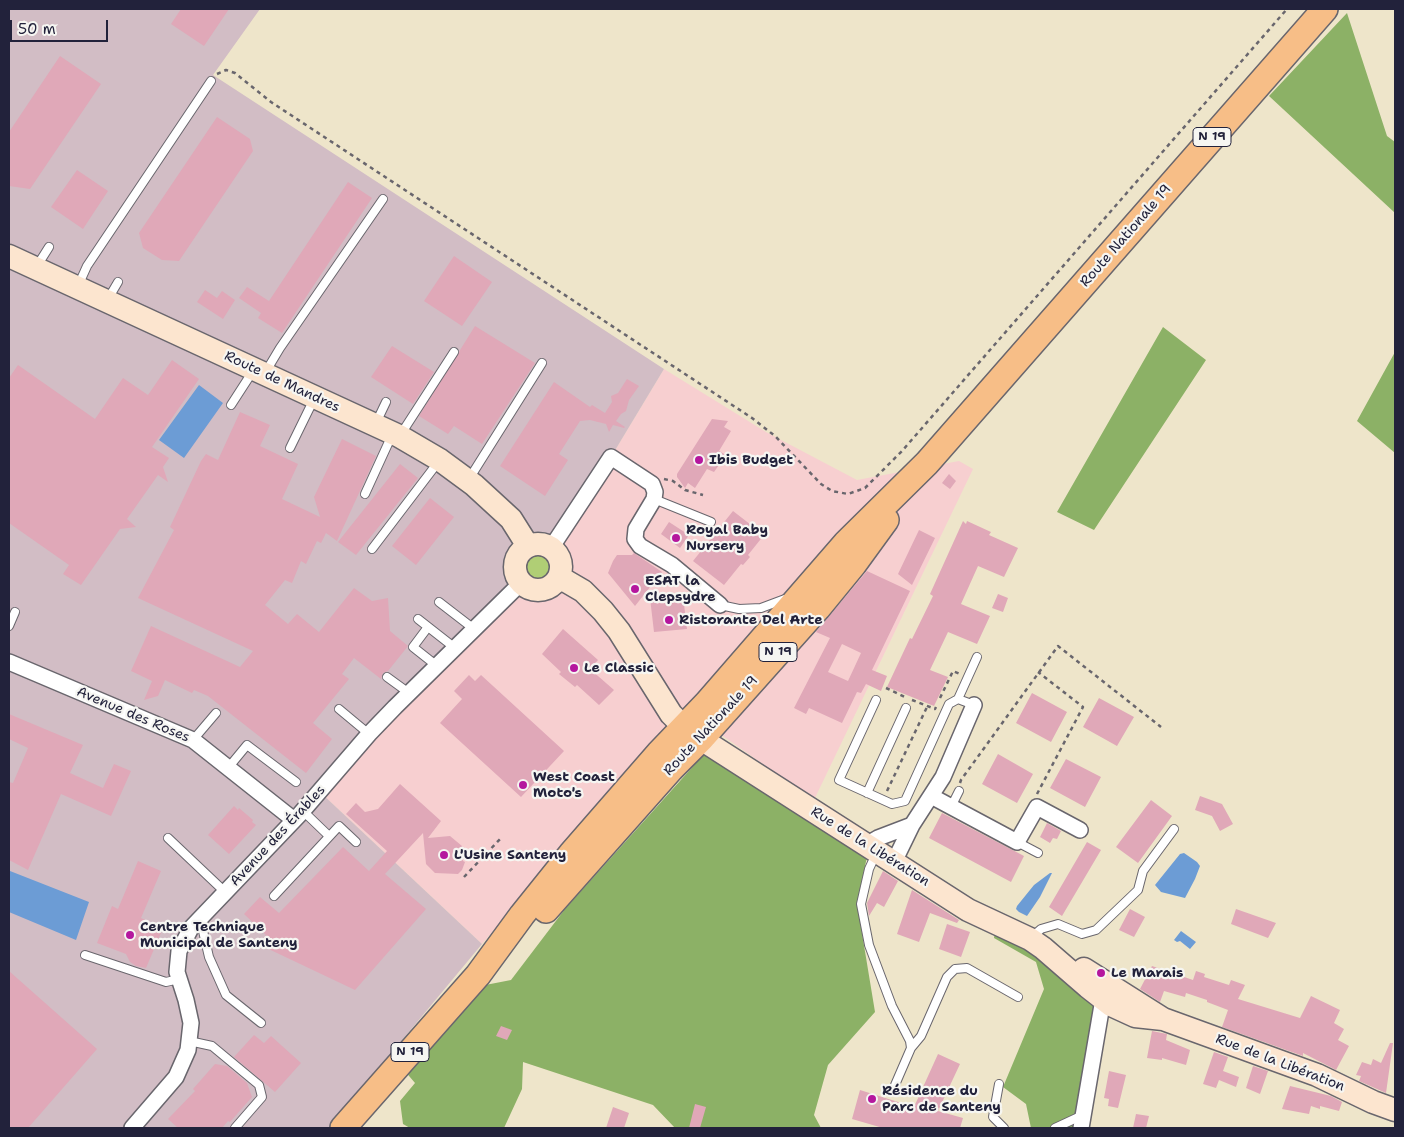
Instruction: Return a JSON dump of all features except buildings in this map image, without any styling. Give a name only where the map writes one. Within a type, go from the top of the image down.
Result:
[{"type":"main road","name":"Route Nationale 19","points":[[343,1128],[478,975],[531,926],[671,769],[707,703],[846,543],[927,463],[1325,9]]},
{"type":"main road","name":"Route Nationale 19","points":[[692,733],[818,608],[854,564],[927,463]]},
{"type":"street","name":"Route de Mandres","points":[[9,256],[389,431],[440,460],[468,480],[510,519],[528,546]]},
{"type":"street","points":[[551,548],[611,457],[652,484],[656,492],[654,499],[636,529],[636,539],[640,546],[672,565],[720,605]]},
{"type":"street","points":[[540,544],[551,548],[560,558],[561,571],[559,577],[549,587],[542,589],[534,589],[522,582],[516,570],[516,563],[522,550],[528,546],[540,544]]},
{"type":"street","points":[[559,577],[583,591],[603,611],[671,714],[692,733]]},
{"type":"street","name":"Avenue des Érables","points":[[132,1128],[176,1077],[188,1050],[191,1023],[177,972],[179,951],[192,928],[299,816],[369,734],[522,582]]},
{"type":"street","name":"Avenue des Roses","points":[[9,662],[194,740],[228,768],[299,816]]},
{"type":"street","points":[[879,853],[912,824],[931,796],[943,777],[974,705]]},
{"type":"street","name":"Rue de la Libération","points":[[692,733],[968,910],[1037,943],[1116,998],[1163,1019],[1317,1075],[1373,1102],[1395,1110]]},
{"type":"street","points":[[931,796],[1017,842],[1037,807],[1080,830]]},
{"type":"street","points":[[879,853],[878,838],[912,824]]},
{"type":"street","points":[[1082,1122],[1097,1031],[1116,998]]},
{"type":"lane","points":[[78,287],[88,266],[211,81]]},
{"type":"lane","points":[[231,405],[280,348],[383,198]]},
{"type":"lane","points":[[36,268],[49,247]]},
{"type":"lane","points":[[107,301],[118,282]]},
{"type":"lane","points":[[365,494],[389,431],[454,352]]},
{"type":"lane","points":[[468,480],[542,363]]},
{"type":"lane","points":[[290,448],[315,397]]},
{"type":"lane","points":[[386,402],[389,431]]},
{"type":"lane","points":[[372,549],[440,460]]},
{"type":"lane","points":[[654,499],[711,522]]},
{"type":"lane","points":[[720,605],[739,609],[760,608],[779,602],[808,586]]},
{"type":"lane","points":[[439,602],[474,629]]},
{"type":"lane","points":[[9,626],[15,612]]},
{"type":"lane","points":[[418,618],[455,648]]},
{"type":"lane","points":[[428,626],[413,647],[437,666]]},
{"type":"lane","points":[[876,700],[839,780],[892,804],[905,801],[949,704],[958,699],[977,657]]},
{"type":"lane","points":[[387,677],[409,693]]},
{"type":"lane","points":[[958,699],[974,705]]},
{"type":"lane","points":[[867,792],[906,708]]},
{"type":"lane","points":[[339,709],[369,734]]},
{"type":"lane","points":[[194,740],[216,712]]},
{"type":"lane","points":[[228,768],[247,745],[296,782]]},
{"type":"lane","points":[[951,807],[959,791]]},
{"type":"lane","points":[[299,816],[329,836]]},
{"type":"lane","points":[[274,896],[338,826],[356,842]]},
{"type":"lane","points":[[1037,943],[1041,929],[1058,924],[1082,934],[1096,930],[1138,890],[1143,871],[1174,829]]},
{"type":"lane","points":[[168,838],[225,892]]},
{"type":"lane","points":[[1017,842],[1038,853]]},
{"type":"lane","points":[[879,853],[869,869],[862,904],[869,945],[874,960],[892,1006],[910,1041],[911,1048]]},
{"type":"lane","points":[[200,918],[209,958],[226,995],[261,1023]]},
{"type":"lane","points":[[85,956],[166,982],[179,979]]},
{"type":"lane","points":[[895,1085],[911,1048],[921,1036],[947,977],[955,969],[967,968],[1018,997]]},
{"type":"lane","points":[[189,1041],[212,1046],[259,1085],[262,1097],[235,1128]]},
{"type":"lane","points":[[999,1084],[993,1117],[1004,1128]]},
{"type":"lane","points":[[1055,1128],[1082,1122]]},
{"type":"path","points":[[211,81],[218,72],[223,70],[235,73],[271,102],[752,418],[775,436],[821,484],[832,491],[848,494],[857,492],[870,484],[902,450],[1271,30],[1287,9]]},
{"type":"path","points":[[634,472],[673,482],[686,490],[703,495]]},
{"type":"path","points":[[959,791],[961,780],[1058,646],[1161,728]]},
{"type":"path","points":[[886,688],[935,709],[954,671],[968,678]]},
{"type":"path","points":[[1035,798],[1084,707],[1038,672]]},
{"type":"path","points":[[883,800],[927,707]]},
{"type":"path","points":[[464,878],[502,837]]},
{"type":"shaded area","points":[[9,9],[260,9],[213,75],[664,369],[611,457],[548,552],[522,582],[320,792],[482,944],[329,1128],[9,1128]]},
{"type":"shaded area","points":[[664,369],[766,432],[857,480],[959,461],[973,469],[814,800],[683,708],[482,944],[320,792],[611,457]]},
{"type":"green space","points":[[1347,13],[1387,136],[1395,142],[1395,213],[1269,96]]},
{"type":"green space","points":[[1163,327],[1206,360],[1094,530],[1057,512]]},
{"type":"green space","points":[[1395,352],[1395,453],[1357,421]]},
{"type":"green space","points":[[539,553],[548,557],[552,566],[548,575],[539,579],[530,575],[526,566],[530,557]]},
{"type":"green space","points":[[706,752],[867,857],[857,903],[875,1012],[828,1065],[814,1115],[821,1128],[675,1128],[653,1105],[523,1062],[522,1089],[504,1128],[410,1128],[403,1124],[400,1101],[415,1083],[404,1070],[470,988],[511,980],[565,909]]},
{"type":"green space","points":[[995,930],[1024,944],[1095,1001],[1078,1128],[1031,1128],[1026,1104],[1003,1087],[1044,989],[1036,962],[994,938]]},
{"type":"water","points":[[199,385],[223,403],[184,458],[159,440]]},
{"type":"water","points":[[1184,853],[1200,866],[1185,898],[1161,892],[1155,885],[1180,854]]},
{"type":"water","points":[[10,871],[89,902],[76,940],[9,912]]},
{"type":"water","points":[[1052,873],[1040,897],[1027,916],[1019,912],[1016,909],[1017,906],[1034,885]]},
{"type":"water","points":[[1181,931],[1196,942],[1190,949],[1180,941],[1174,940]]},
{"type":"place","name":"Ibis Budget","points":[[699,460]]},
{"type":"place","name":"Royal Baby Nursery","points":[[676,538]]},
{"type":"place","name":"ESAT la Clepsydre","points":[[635,589]]},
{"type":"place","name":"Ristorante Del Arte","points":[[669,620]]},
{"type":"place","name":"Le Classic","points":[[574,668]]},
{"type":"place","name":"West Coast Moto's","points":[[523,785]]},
{"type":"place","name":"L'Usine Santeny","points":[[444,855]]},
{"type":"place","name":"Centre Technique Municipal de Santeny","points":[[130,935]]},
{"type":"place","name":"Le Marais","points":[[1101,973]]},
{"type":"place","name":"Résidence du Parc de Santeny","points":[[872,1099]]}]
